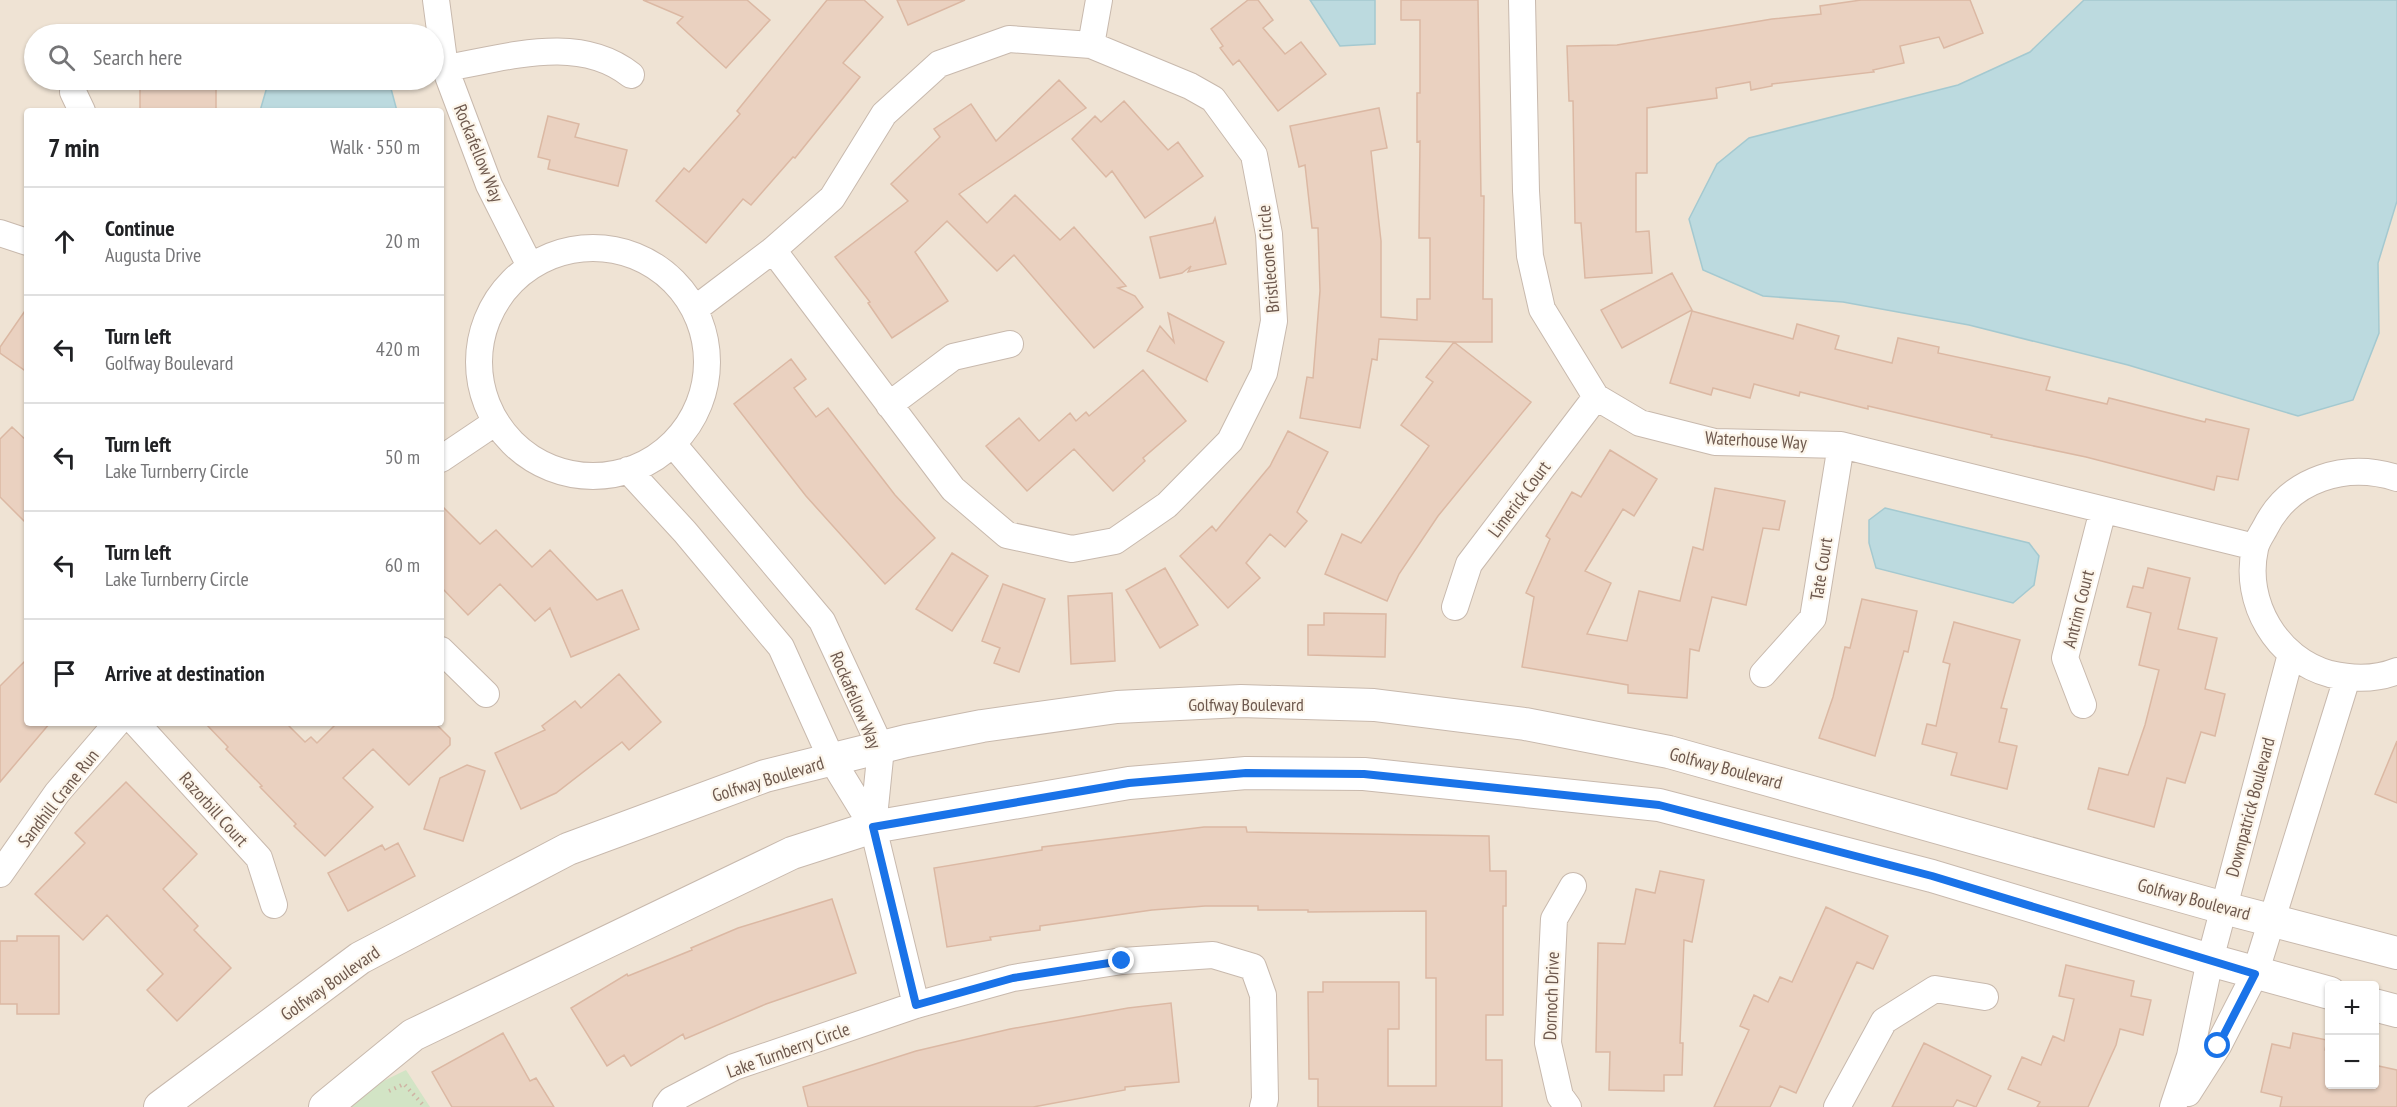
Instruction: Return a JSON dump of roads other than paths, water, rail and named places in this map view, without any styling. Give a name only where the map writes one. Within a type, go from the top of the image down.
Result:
[{"type":"street","name":"Rockafellow Way","points":[[436,0],[440,24]]},
{"type":"street","points":[[1091,45],[1099,0]]},
{"type":"street","name":"Waterhouse Way","points":[[1522,0],[1526,191],[1530,256],[1542,309],[1596,397],[1640,423],[1715,441],[1841,444],[2255,547]]},
{"type":"street","name":"Bristlecone Circle","points":[[695,309],[773,250],[832,198],[884,114],[939,64],[1009,39],[1091,45],[1190,86],[1213,99],[1254,155],[1269,234],[1274,321],[1264,373],[1230,441],[1167,506],[1115,541],[1072,549],[1007,535],[953,489],[773,250]]},
{"type":"street","points":[[446,68],[538,53],[574,51],[606,58],[631,75]]},
{"type":"street","name":"Rockafellow Way","points":[[444,54],[446,68],[489,185],[530,266]]},
{"type":"street","points":[[0,233],[24,241]]},
{"type":"street","points":[[580,249],[622,251],[651,264],[677,283],[695,309],[705,335],[708,362],[704,390],[694,415],[673,444],[628,470],[596,476],[564,472],[534,459],[493,424],[480,381],[479,348],[488,316],[505,288],[530,266],[559,253],[580,249]]},
{"type":"street","points":[[889,405],[953,357],[1010,344]]},
{"type":"street","name":"Limerick Court","points":[[1455,607],[1469,564],[1596,397]]},
{"type":"street","points":[[444,457],[493,424]]},
{"type":"street","name":"Rockafellow Way","points":[[673,444],[822,621],[881,748],[873,827]]},
{"type":"street","name":"Tate Court","points":[[1762,674],[1813,618],[1841,444]]},
{"type":"street","points":[[628,470],[684,532],[781,647],[832,760],[873,827],[916,1005]]},
{"type":"street","points":[[2397,478],[2375,471],[2345,471],[2316,478],[2291,494],[2271,516],[2255,547],[2253,573],[2257,603],[2270,632],[2290,654],[2317,670],[2347,678],[2370,678],[2397,671]]},
{"type":"street","name":"Antrim Court","points":[[2083,705],[2065,658],[2103,510]]},
{"type":"street","points":[[444,653],[486,694]]},
{"type":"street","name":"Downpatrick Boulevard","points":[[2173,1107],[2190,1056],[2210,960],[2290,654]]},
{"type":"street","points":[[2180,1107],[2218,1046],[2255,974],[2347,678]]},
{"type":"street","name":"Golfway Boulevard","points":[[160,1107],[360,958],[568,849],[765,776],[982,726],[1117,707],[1240,701],[1386,706],[1525,724],[1669,752],[2223,908],[2397,953]]},
{"type":"street","name":"Sandhill Crane Run","points":[[0,874],[57,793],[114,726]]},
{"type":"street","name":"Razorbill Court","points":[[139,726],[259,858],[274,905]]},
{"type":"street","points":[[325,1107],[413,1035],[792,853],[873,827],[1129,783],[1246,773],[1364,774],[1659,805],[1932,876],[2255,974],[2325,992]]},
{"type":"street","name":"Dornoch Drive","points":[[1568,1107],[1560,1096],[1548,1043],[1554,919],[1573,886]]},
{"type":"street","name":"Lake Turnberry Circle","points":[[666,1107],[671,1100],[734,1067],[916,1005],[1013,978],[1122,961],[1214,955],[1253,967],[1263,994],[1265,1099],[1263,1107]]},
{"type":"street","points":[[1837,1107],[1884,1021],[1935,988],[1985,997]]},
{"type":"street","points":[[2379,1006],[2397,1011]]},
{"type":"water","points":[[1310,0],[1375,0],[1375,44],[1340,46]]},
{"type":"water","points":[[2084,0],[2397,0],[2397,201],[2378,263],[2379,333],[2353,400],[2298,416],[2128,365],[1969,325],[1843,302],[1763,296],[1703,270],[1689,219],[1717,164],[1749,138],[1958,85],[2030,52]]},
{"type":"water","points":[[266,90],[391,90],[396,108],[261,108]]},
{"type":"water","points":[[1885,508],[2029,543],[2039,556],[2034,585],[2013,603],[1876,568],[1869,543],[1869,520]]}]
